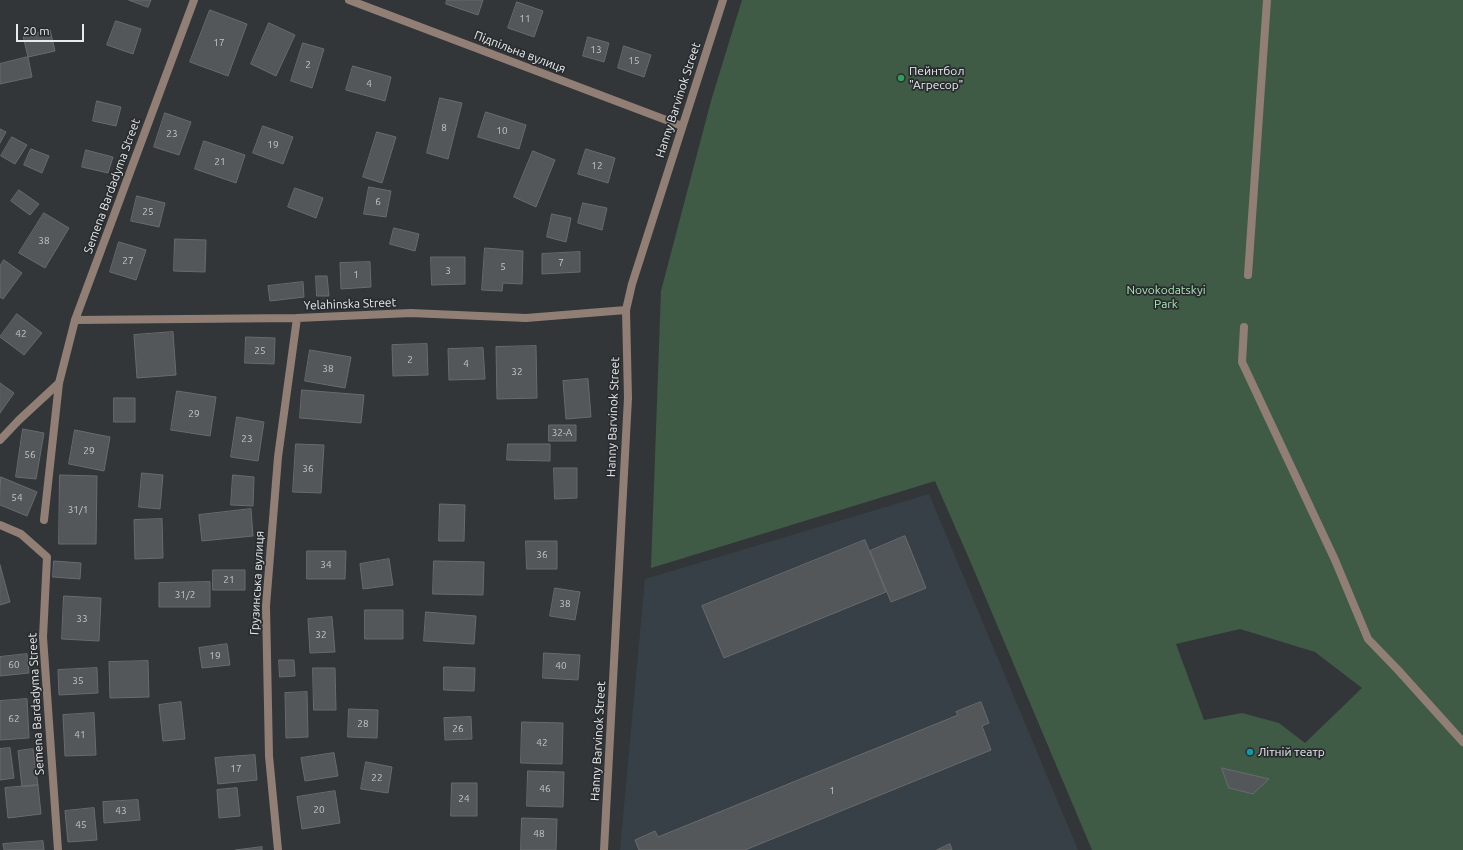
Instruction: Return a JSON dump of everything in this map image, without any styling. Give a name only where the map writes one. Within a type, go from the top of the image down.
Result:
[{"type":"street","name":"Semena Bardadyma Street","points":[[44,520],[59,383],[74,320],[194,0]]},
{"type":"street","name":"Підпільна вулиця","points":[[349,0],[682,126]]},
{"type":"street","name":"Hanny Barvinok Street","points":[[604,850],[628,398],[626,310],[632,284],[723,0]]},
{"type":"street","points":[[1248,275],[1267,0]]},
{"type":"street","name":"Yelahinska Street","points":[[74,320],[297,318],[411,313],[526,318],[626,310]]},
{"type":"street","name":"Грузинська вулиця","points":[[278,850],[269,756],[266,606],[278,456],[297,318]]},
{"type":"street","points":[[1244,327],[1242,362],[1335,560],[1368,639],[1463,742]]},
{"type":"street","points":[[0,440],[18,420],[59,383]]},
{"type":"street","name":"Semena Bardadyma Street","points":[[0,525],[21,534],[47,557],[43,637],[58,850]]},
{"type":"shaded area","points":[[929,494],[1078,850],[620,850],[645,579]]},
{"type":"green space","name":"Novokodatskyi Park","points":[[742,0],[1463,0],[1463,850],[1092,850],[935,481],[651,568],[661,291],[711,101]],"holes":[[[1240,629],[1315,652],[1362,688],[1305,743],[1279,723],[1242,713],[1204,720],[1176,644]]]},
{"type":"building","points":[[129,0],[151,0],[148,7]]},
{"type":"building","points":[[447,0],[483,0],[478,15],[446,4]]},
{"type":"building","points":[[517,2],[543,11],[534,37],[508,28]]},
{"type":"building","points":[[210,10],[247,24],[228,76],[190,62]]},
{"type":"building","points":[[116,21],[141,29],[133,54],[107,45]]},
{"type":"building","points":[[269,23],[295,35],[276,76],[251,64]]},
{"type":"building","points":[[50,30],[55,51],[28,57],[23,36]]},
{"type":"building","points":[[588,37],[609,43],[604,62],[583,56]]},
{"type":"building","points":[[303,43],[324,49],[312,88],[291,81]]},
{"type":"building","points":[[624,46],[651,55],[644,77],[618,68]]},
{"type":"building","points":[[28,57],[32,77],[0,84],[0,64]]},
{"type":"building","points":[[353,66],[391,77],[385,101],[346,90]]},
{"type":"building","points":[[440,98],[462,103],[448,159],[427,153]]},
{"type":"building","points":[[97,101],[121,107],[116,126],[93,121]]},
{"type":"building","points":[[486,112],[526,125],[519,149],[478,137]]},
{"type":"building","points":[[165,113],[191,122],[179,155],[154,147]]},
{"type":"building","points":[[263,126],[293,137],[283,164],[253,153]]},
{"type":"building","points":[[0,129],[6,132],[0,143]]},
{"type":"building","points":[[377,132],[396,137],[382,183],[363,177]]},
{"type":"building","points":[[12,137],[27,145],[15,164],[1,156]]},
{"type":"building","points":[[204,141],[245,155],[236,183],[195,169]]},
{"type":"building","points":[[31,149],[49,156],[42,173],[24,165]]},
{"type":"building","points":[[586,149],[615,158],[608,183],[578,174]]},
{"type":"building","points":[[86,150],[113,157],[108,173],[82,167]]},
{"type":"building","points":[[533,151],[555,160],[536,207],[514,197]]},
{"type":"building","points":[[369,187],[391,191],[386,217],[364,214]]},
{"type":"building","points":[[295,188],[323,198],[316,218],[288,207]]},
{"type":"building","points":[[19,190],[39,204],[30,215],[11,201]]},
{"type":"building","points":[[137,196],[165,203],[159,227],[131,221]]},
{"type":"building","points":[[583,203],[607,208],[602,230],[578,223]]},
{"type":"building","points":[[44,213],[69,228],[45,268],[19,253]]},
{"type":"building","points":[[552,214],[571,218],[566,242],[547,237]]},
{"type":"building","points":[[394,228],[419,234],[415,251],[390,244]]},
{"type":"building","points":[[175,239],[206,240],[205,272],[174,271]]},
{"type":"building","points":[[119,242],[146,250],[136,280],[110,272]]},
{"type":"building","points":[[485,248],[523,251],[522,284],[503,283],[502,291],[482,290]]},
{"type":"building","points":[[580,252],[580,272],[542,274],[542,254]]},
{"type":"building","points":[[431,257],[465,257],[465,284],[432,285]]},
{"type":"building","points":[[4,260],[22,273],[3,299],[0,297],[0,266]]},
{"type":"building","points":[[370,262],[371,287],[341,289],[340,263]]},
{"type":"building","points":[[316,276],[327,276],[329,296],[317,296]]},
{"type":"building","points":[[303,282],[304,297],[270,301],[268,286]]},
{"type":"building","points":[[17,314],[42,333],[24,355],[0,337]]},
{"type":"building","points":[[173,332],[176,375],[137,378],[134,335]]},
{"type":"building","points":[[246,337],[275,338],[274,364],[245,363]]},
{"type":"building","points":[[427,344],[428,375],[393,376],[392,345]]},
{"type":"building","points":[[536,346],[537,398],[497,399],[496,347]]},
{"type":"building","points":[[483,348],[485,379],[449,380],[448,349]]},
{"type":"building","points":[[310,350],[351,357],[345,388],[305,381]]},
{"type":"building","points":[[588,379],[591,417],[566,419],[563,381]]},
{"type":"building","points":[[0,383],[14,393],[0,413]]},
{"type":"building","points":[[302,390],[364,395],[361,423],[300,418]]},
{"type":"building","points":[[177,391],[216,397],[210,436],[171,430]]},
{"type":"building","points":[[114,398],[135,398],[135,422],[114,422]]},
{"type":"building","points":[[237,417],[264,422],[258,461],[231,457]]},
{"type":"building","points":[[549,425],[576,425],[576,441],[549,441]]},
{"type":"building","points":[[23,429],[44,433],[36,479],[16,477]]},
{"type":"building","points":[[75,430],[110,437],[104,471],[69,464]]},
{"type":"building","points":[[296,444],[324,445],[321,493],[293,492]]},
{"type":"building","points":[[508,444],[550,444],[550,461],[507,460]]},
{"type":"building","points":[[554,468],[577,468],[577,498],[555,499]]},
{"type":"building","points":[[142,473],[163,475],[160,509],[139,507]]},
{"type":"building","points":[[60,475],[97,476],[96,544],[59,544]]},
{"type":"building","points":[[233,475],[254,477],[253,506],[231,505]]},
{"type":"building","points":[[1,477],[37,492],[27,516],[0,505]]},
{"type":"building","points":[[440,504],[465,505],[464,541],[439,541]]},
{"type":"building","points":[[251,509],[253,536],[202,541],[199,515]]},
{"type":"building","points":[[162,519],[163,558],[135,559],[134,520]]},
{"type":"building","points":[[905,536],[926,588],[891,602],[870,551]]},
{"type":"building","points":[[865,540],[886,592],[724,658],[702,606]]},
{"type":"building","points":[[526,541],[557,541],[557,569],[527,569]]},
{"type":"building","points":[[307,551],[346,551],[345,579],[307,579]]},
{"type":"building","points":[[389,559],[393,585],[363,589],[360,564]]},
{"type":"building","points":[[54,561],[81,563],[80,579],[53,577]]},
{"type":"building","points":[[434,561],[484,562],[483,595],[433,594]]},
{"type":"building","points":[[0,565],[10,602],[0,605]]},
{"type":"building","points":[[213,570],[245,570],[245,590],[213,590]]},
{"type":"building","points":[[210,582],[210,607],[159,607],[159,583]]},
{"type":"building","points":[[555,588],[580,592],[575,620],[550,616]]},
{"type":"building","points":[[64,596],[101,598],[99,641],[62,639]]},
{"type":"building","points":[[365,610],[403,610],[403,639],[365,639]]},
{"type":"building","points":[[426,612],[476,616],[474,644],[424,641]]},
{"type":"building","points":[[332,617],[335,652],[310,653],[308,619]]},
{"type":"building","points":[[227,644],[230,665],[202,668],[199,648]]},
{"type":"building","points":[[544,653],[580,655],[578,680],[543,678]]},
{"type":"building","points":[[27,654],[29,673],[0,676],[0,657]]},
{"type":"building","points":[[279,660],[294,660],[295,676],[280,677]]},
{"type":"building","points":[[148,661],[149,697],[110,698],[109,662]]},
{"type":"building","points":[[444,667],[475,668],[474,691],[444,690]]},
{"type":"building","points":[[97,668],[98,693],[59,695],[58,670]]},
{"type":"building","points":[[313,668],[335,668],[336,710],[314,710]]},
{"type":"building","points":[[307,692],[308,737],[286,738],[285,693]]},
{"type":"building","points":[[27,699],[29,738],[0,740],[0,701]]},
{"type":"building","points":[[181,702],[185,739],[163,741],[159,705]]},
{"type":"building","points":[[981,702],[989,723],[982,726],[991,750],[745,850],[639,850],[635,840],[655,831],[658,837],[958,715],[956,712]]},
{"type":"building","points":[[349,709],[378,710],[377,738],[348,737]]},
{"type":"building","points":[[94,713],[96,755],[65,756],[63,715]]},
{"type":"building","points":[[471,717],[472,739],[445,740],[444,718]]},
{"type":"building","points":[[522,722],[563,723],[562,764],[521,763]]},
{"type":"building","points":[[10,748],[14,778],[0,780],[0,749]]},
{"type":"building","points":[[33,749],[38,785],[22,787],[18,751]]},
{"type":"building","points":[[334,753],[338,776],[305,781],[301,758]]},
{"type":"building","points":[[255,755],[257,780],[218,784],[215,758]]},
{"type":"building","points":[[366,762],[392,767],[388,793],[361,789]]},
{"type":"building","points":[[1222,768],[1269,779],[1253,794],[1229,788]]},
{"type":"building","points":[[528,771],[564,772],[563,807],[527,806]]},
{"type":"building","points":[[452,783],[477,783],[477,816],[451,816]]},
{"type":"building","points":[[38,785],[41,814],[8,818],[5,788]]},
{"type":"building","points":[[237,788],[240,816],[219,818],[217,790]]},
{"type":"building","points":[[335,791],[340,823],[302,829],[297,797]]},
{"type":"building","points":[[138,800],[140,820],[104,823],[103,802]]},
{"type":"building","points":[[94,808],[97,840],[68,842],[65,811]]},
{"type":"building","points":[[522,818],[557,819],[556,850],[521,850]]},
{"type":"building","points":[[43,841],[44,850],[4,850],[3,844]]},
{"type":"building","points":[[950,844],[952,850],[937,850]]},
{"type":"building","points":[[262,847],[262,850],[236,850]]},
{"type":"place","name":"Пейнтбол \"Агресор\"","points":[[901,78]]},
{"type":"place","name":"Лiтнiй театр","points":[[1250,752]]}]
